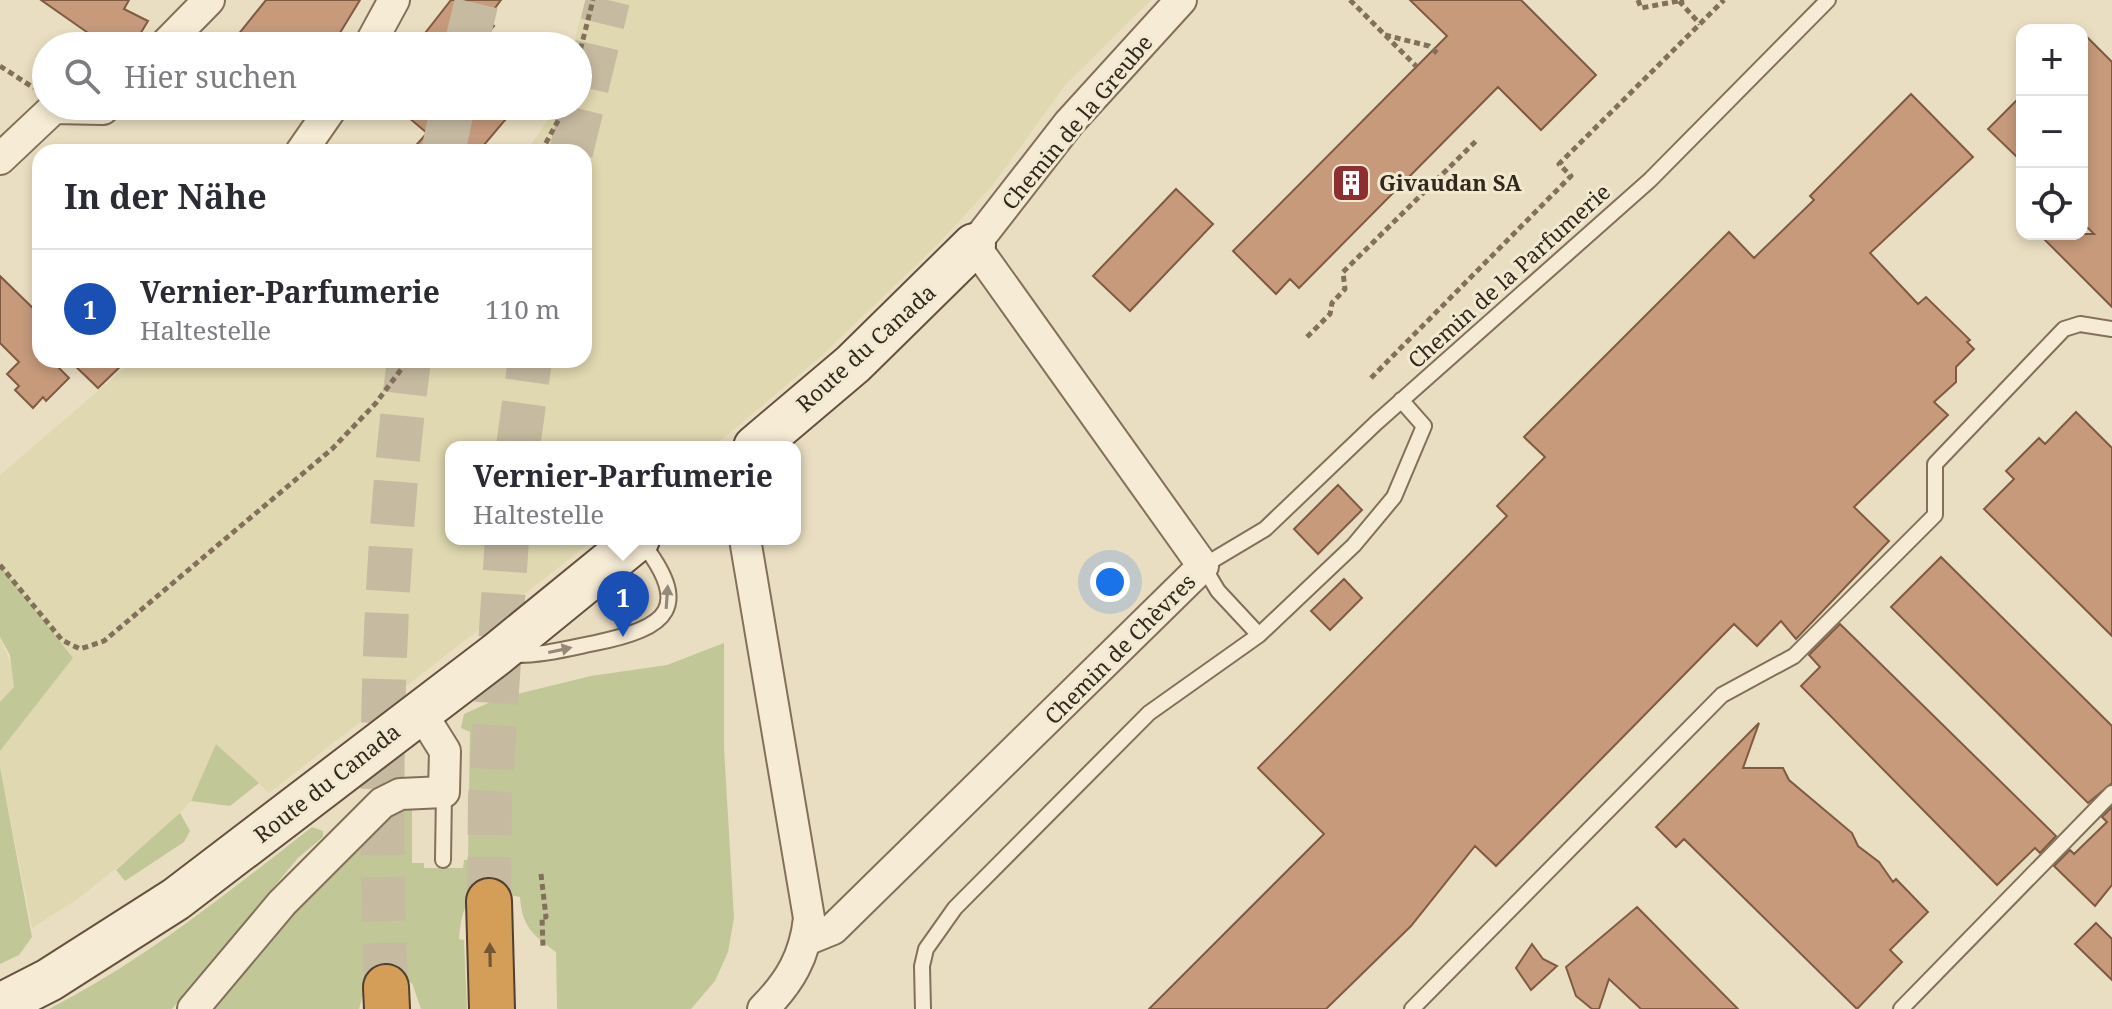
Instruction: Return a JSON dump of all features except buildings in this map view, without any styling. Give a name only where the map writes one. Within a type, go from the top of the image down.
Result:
[{"type":"highway","points":[[489,901],[492,1009]]},
{"type":"street","points":[[178,32],[209,0]]},
{"type":"street","points":[[377,32],[394,0]]},
{"type":"street","name":"Chemin de la Greube","points":[[974,245],[1069,123],[1181,0]]},
{"type":"street","points":[[0,159],[41,120]]},
{"type":"street","points":[[307,144],[323,120]]},
{"type":"street","name":"Route du Canada","points":[[762,441],[875,344],[974,245]]},
{"type":"street","name":"Chemin de Chèvres","points":[[806,940],[833,929],[1203,566],[974,245]]},
{"type":"street","name":"Route du Canada","points":[[0,1005],[49,980],[165,906],[497,654],[632,545]]},
{"type":"street","points":[[746,545],[807,899],[806,940],[795,968],[763,1009]]},
{"type":"street","points":[[193,1009],[282,903],[382,803],[400,794],[444,792],[445,751],[420,711]]},
{"type":"lane","name":"Chemin de la Parfumerie","points":[[1203,566],[1265,529],[1401,400],[1650,180],[1828,0]]},
{"type":"lane","points":[[1412,1009],[1722,695],[1794,656],[1935,515],[1935,464],[2064,329],[2080,324],[2112,329]]},
{"type":"lane","points":[[923,1009],[922,966],[926,949],[955,908],[1149,713],[1259,635],[1354,545],[1394,497],[1424,426],[1401,400]]},
{"type":"lane","points":[[497,654],[534,656],[633,635],[653,625],[667,608],[668,588],[663,573],[643,545]]},
{"type":"lane","points":[[1203,566],[1218,591],[1259,635]]},
{"type":"lane","points":[[443,860],[444,792]]},
{"type":"lane","points":[[1901,1009],[2112,793]]},
{"type":"path","points":[[585,32],[593,0]]},
{"type":"path","points":[[1350,0],[1416,66]]},
{"type":"path","points":[[1638,0],[1641,8],[1681,0],[1700,24]]},
{"type":"path","points":[[1371,378],[1571,176],[1559,164],[1724,0]]},
{"type":"path","points":[[1385,35],[1429,46],[1437,53]]},
{"type":"path","points":[[0,66],[32,87]]},
{"type":"path","points":[[545,144],[558,120]]},
{"type":"path","points":[[1307,337],[1330,314],[1332,303],[1345,289],[1343,272],[1477,140]]},
{"type":"path","points":[[0,565],[62,640],[80,649],[104,641],[332,449],[376,403],[402,368]]},
{"type":"path","points":[[541,874],[546,917],[542,917],[543,947]]},
{"type":"shaded area","points":[[585,0],[1151,0],[1066,84],[992,186],[937,245],[819,358],[720,441],[445,441],[445,545],[587,545],[269,793],[216,744],[191,801],[170,825],[79,898],[32,928],[0,767],[0,751],[73,658],[0,565],[0,475],[125,368],[592,368],[592,144],[531,144],[548,120],[592,120],[592,32],[577,32]]},
{"type":"shaded area","points":[[0,637],[15,674],[15,687],[0,702]]},
{"type":"green space","points":[[0,565],[73,658],[0,751],[0,702],[14,687],[10,655],[0,637]]},
{"type":"green space","points":[[724,643],[724,748],[734,918],[728,952],[715,981],[691,1009],[557,1009],[556,952],[526,923],[520,897],[492,893],[474,897],[468,902],[461,923],[459,939],[464,940],[467,1009],[421,1009],[412,983],[393,977],[367,981],[359,1009],[211,1009],[290,917],[386,817],[412,805],[412,863],[424,863],[424,868],[463,868],[464,860],[468,860],[470,732],[461,728],[464,714],[497,699],[591,676],[667,665]]},
{"type":"green space","points":[[216,744],[259,783],[230,806],[191,801]]},
{"type":"green space","points":[[0,767],[32,937],[19,955],[0,964]]},
{"type":"green space","points":[[180,813],[190,831],[184,842],[125,881],[116,870]]},
{"type":"green space","points":[[312,827],[323,831],[323,837],[298,858],[172,1009],[49,1009],[152,947]]},
{"type":"tunnel","points":[[469,32],[477,0]]},
{"type":"tunnel","points":[[592,66],[608,0]]},
{"type":"tunnel","points":[[445,144],[450,120]]},
{"type":"tunnel","points":[[573,144],[579,120]]},
{"type":"tunnel","points":[[386,987],[382,830],[384,673],[393,517],[408,368]]},
{"type":"tunnel","points":[[519,441],[529,368]]},
{"type":"tunnel","points":[[489,901],[490,798],[507,545]]},
{"type":"place","name":"Givaudan SA","points":[[1351,183]]},
{"type":"place","name":"Vernier-Parfumerie","points":[[623,637]]}]
